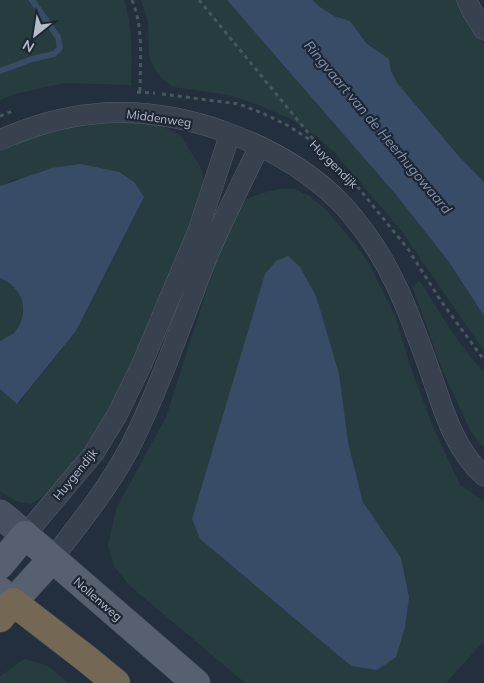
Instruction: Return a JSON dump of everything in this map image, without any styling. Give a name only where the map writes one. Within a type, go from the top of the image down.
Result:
[{"type":"highway","points":[[4,604],[88,660],[116,683]]},
{"type":"main road","name":"Nollenweg","points":[[0,514],[196,683]]},
{"type":"main road","points":[[0,564],[25,535]]},
{"type":"main road","points":[[4,604],[52,559]]},
{"type":"street","points":[[467,0],[484,30]]},
{"type":"street","name":"Middenweg","points":[[0,140],[35,126],[71,117],[122,112],[168,117],[230,134]]},
{"type":"street","name":"Huygendijk","points":[[25,535],[94,453],[117,415],[141,366],[198,231],[230,134],[260,146],[307,175],[342,205],[378,252],[405,304],[448,422],[472,464],[484,476]]},
{"type":"street","points":[[52,559],[94,504],[129,447],[162,374],[214,242],[260,146]]},
{"type":"path","name":"Huygendijk","points":[[132,0],[137,14],[139,29],[140,92],[239,104],[287,125],[318,145],[348,175],[402,242],[484,360]]},
{"type":"path","points":[[199,0],[318,145]]},
{"type":"green space","points":[[0,0],[124,0],[132,53],[131,85],[64,83],[15,94],[0,100]]},
{"type":"green space","points":[[141,0],[227,0],[397,196],[449,262],[484,316],[484,351],[400,229],[335,153],[321,140],[292,120],[261,106],[229,95],[173,87],[162,79],[149,57],[148,21]]},
{"type":"green space","points":[[313,0],[457,0],[468,24],[484,45],[484,182],[457,154],[398,84],[391,71],[388,59],[367,44],[350,21],[334,16]]},
{"type":"green space","points":[[132,122],[160,125],[180,135],[200,166],[203,178],[201,197],[122,391],[93,439],[65,474],[43,496],[31,504],[15,501],[0,491],[0,389],[18,404],[76,331],[144,197],[16,179],[0,186],[0,152],[31,138],[48,133],[98,124]]},
{"type":"green space","points":[[279,189],[294,189],[308,195],[324,208],[357,246],[369,264],[396,318],[410,365],[433,427],[460,485],[484,501],[484,641],[446,683],[245,683],[129,585],[114,566],[108,546],[116,509],[166,417],[217,258],[236,211],[247,199]],"holes":[[[348,442],[363,502],[400,558],[351,666],[200,539],[192,519]]]},
{"type":"green space","points":[[0,278],[8,282],[19,294],[23,309],[19,325],[14,333],[0,341]]},
{"type":"green space","points":[[419,280],[457,339],[484,372],[484,448],[471,432],[441,367],[413,288]]},
{"type":"green space","points":[[24,659],[46,665],[69,683],[0,683],[2,675]]},
{"type":"water","name":"Ringvaart van de Heerhugowaard","points":[[227,0],[313,0],[334,16],[350,21],[367,44],[389,59],[391,71],[398,84],[457,154],[484,182],[484,316],[449,262],[397,196]]},
{"type":"water","points":[[81,164],[119,172],[134,182],[144,197],[76,331],[17,404],[0,389],[0,341],[14,333],[22,317],[23,309],[19,294],[8,282],[0,278],[0,186],[52,168]]},
{"type":"water","points":[[288,256],[300,267],[316,296],[339,374],[348,442],[363,502],[401,558],[409,597],[405,627],[396,657],[377,670],[351,666],[200,539],[192,519],[265,274],[276,261]]},
{"type":"waterway","points":[[0,71],[32,59],[54,54],[60,48],[58,37],[32,0]]}]
